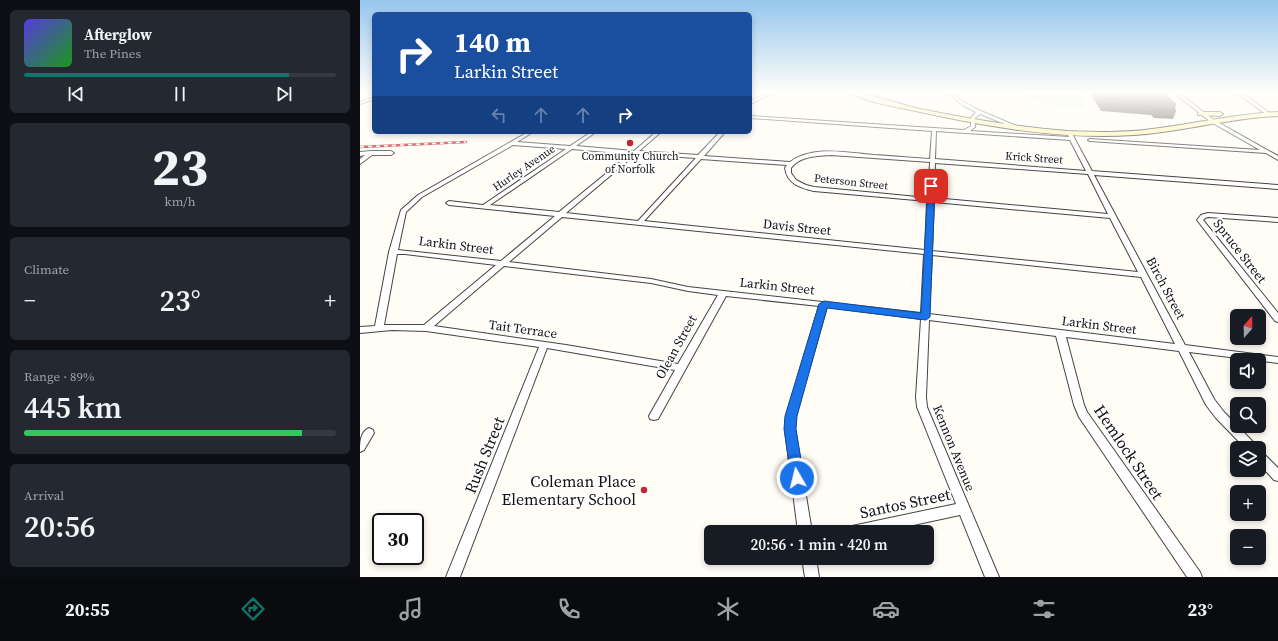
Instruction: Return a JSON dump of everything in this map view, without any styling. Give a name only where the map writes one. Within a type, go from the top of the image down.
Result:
[{"type":"street","points":[[791,120],[964,132],[1070,136],[1143,132],[1216,120]]},
{"type":"street","points":[[964,132],[973,127],[973,120],[1070,136]]},
{"type":"street","points":[[999,120],[1022,129]]},
{"type":"street","points":[[1210,121],[1278,158]]},
{"type":"street","name":"Kennon Avenue","points":[[934,130],[921,397],[922,407],[992,577]]},
{"type":"street","points":[[379,328],[403,211],[420,196],[527,134]]},
{"type":"street","name":"Hurley Avenue","points":[[485,206],[591,134]]},
{"type":"street","points":[[426,328],[656,134]]},
{"type":"street","points":[[639,223],[721,134]]},
{"type":"street","name":"Birch Street","points":[[1070,136],[1210,402],[1220,415],[1245,441]]},
{"type":"street","points":[[1090,140],[1268,152]]},
{"type":"street","points":[[511,143],[791,164]]},
{"type":"street","points":[[360,162],[371,153]]},
{"type":"street","points":[[360,154],[391,153]]},
{"type":"street","name":"Krick Street","points":[[791,164],[812,155],[831,153],[1278,187]]},
{"type":"street","name":"Peterson Street","points":[[791,164],[788,168],[789,177],[797,183],[811,189],[1113,216]]},
{"type":"street","name":"Davis Street","points":[[449,203],[1144,275]]},
{"type":"street","name":"Spruce Street","points":[[1278,220],[1208,215],[1203,216],[1200,220],[1278,319]]},
{"type":"street","name":"Larkin Street","points":[[394,252],[405,252],[652,281],[688,289],[824,304],[1278,360]]},
{"type":"street","name":"Olean Street","points":[[654,416],[723,293]]},
{"type":"street","points":[[804,525],[790,429],[791,416],[824,304]]},
{"type":"street","name":"Tait Terrace","points":[[360,330],[408,326],[426,328],[544,345],[681,368]]},
{"type":"street","name":"Hemlock Street","points":[[1060,333],[1078,405],[1195,577]]},
{"type":"street","name":"Rush Street","points":[[453,577],[544,345]]},
{"type":"street","points":[[360,447],[369,433]]},
{"type":"street","points":[[1266,463],[1278,476]]},
{"type":"street","name":"Santos Street","points":[[885,525],[964,508]]},
{"type":"street","points":[[810,565],[812,577]]},
{"type":"railway","points":[[360,147],[466,142]]},
{"type":"place","name":"Community Church of Norfolk","points":[[630,143]]},
{"type":"place","name":"Coleman Place Elementary School","points":[[644,490]]},
{"type":"route","points":[[797,478],[790,429],[791,416],[796,394],[824,304],[926,317],[931,186]]}]
